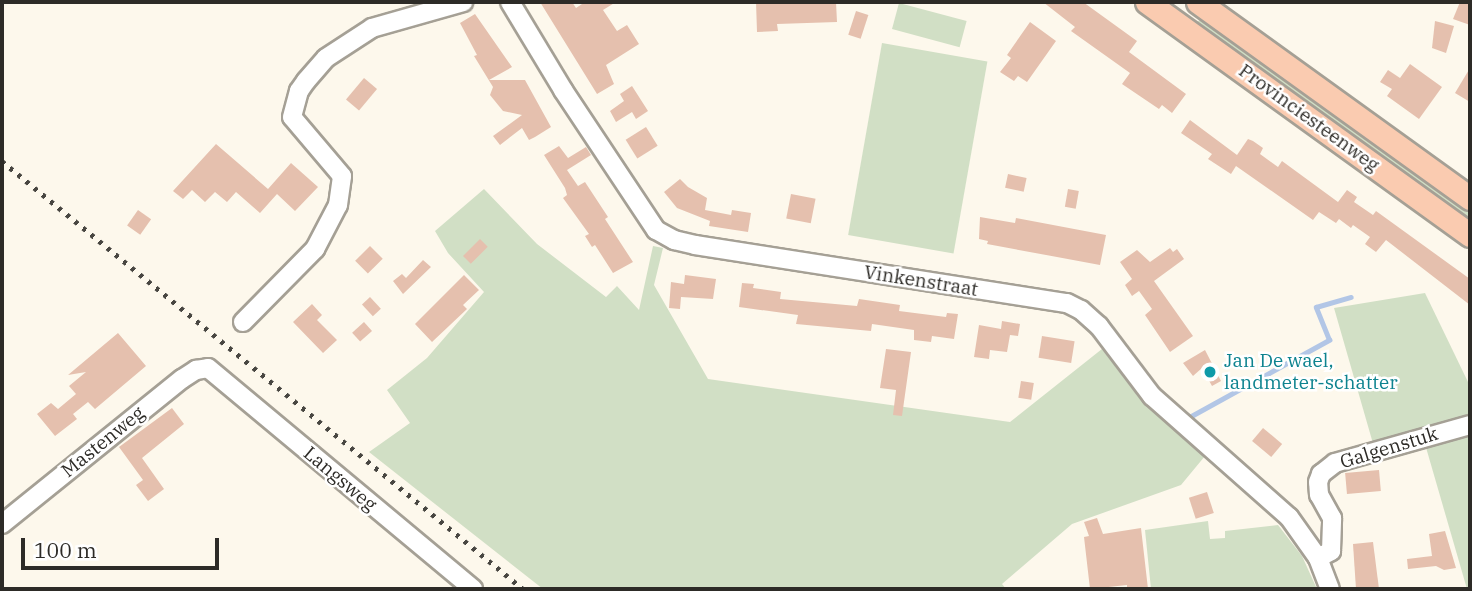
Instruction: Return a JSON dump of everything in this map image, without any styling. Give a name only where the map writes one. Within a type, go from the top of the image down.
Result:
[{"type":"main road","name":"Provinciesteenweg","points":[[1147,2],[1470,235]]},
{"type":"main road","name":"Provinciesteenweg","points":[[1198,2],[1470,198]]},
{"type":"street","points":[[243,322],[315,249],[338,205],[342,176],[292,117],[306,81],[326,58],[372,28],[463,2]]},
{"type":"street","name":"Vinkenstraat","points":[[510,2],[563,90],[656,230],[674,240],[695,245],[1067,303],[1081,310],[1099,326],[1152,396],[1289,517],[1318,558],[1330,589]]},
{"type":"street","name":"Mastenweg","points":[[2,524],[182,379],[196,370],[208,368]]},
{"type":"street","name":"Langsweg","points":[[208,368],[473,589]]},
{"type":"street","name":"Galgenstuk","points":[[1318,558],[1331,551],[1332,518],[1319,495],[1318,482],[1321,474],[1335,463],[1470,425]]},
{"type":"green space","points":[[899,3],[967,21],[960,47],[892,29]]},
{"type":"green space","points":[[1203,19],[1470,210],[1470,224],[1196,27],[1196,22]]},
{"type":"green space","points":[[882,43],[987,62],[954,254],[848,235]]},
{"type":"green space","points":[[484,189],[537,244],[606,297],[617,286],[639,310],[653,246],[663,248],[654,285],[708,379],[1010,422],[1107,345],[1147,400],[1205,456],[1181,485],[1072,524],[1002,584],[1006,589],[543,589],[369,452],[410,423],[387,390],[427,358],[484,292],[448,253],[435,231]]},
{"type":"green space","points":[[1425,293],[1468,382],[1470,421],[1374,447],[1334,308]]},
{"type":"green space","points":[[1470,432],[1470,589],[1467,589],[1425,444]]},
{"type":"green space","points":[[1208,521],[1210,539],[1225,538],[1225,531],[1278,525],[1302,556],[1317,589],[1151,589],[1145,530]]},
{"type":"building","points":[[540,2],[572,2],[576,8],[585,2],[616,2],[603,10],[617,31],[627,25],[639,44],[606,65],[614,84],[597,94]]},
{"type":"building","points":[[756,2],[836,2],[837,22],[777,24],[778,31],[757,32]]},
{"type":"building","points":[[1043,2],[1083,2],[1137,41],[1129,52],[1186,94],[1172,113],[1162,105],[1159,109],[1122,84],[1130,73],[1071,31],[1075,27]]},
{"type":"building","points":[[1460,2],[1470,2],[1470,25],[1453,19]]},
{"type":"building","points":[[856,11],[868,15],[861,39],[848,35]]},
{"type":"building","points":[[475,14],[512,67],[489,80],[525,80],[551,127],[529,140],[522,128],[500,145],[493,136],[522,115],[503,111],[490,95],[493,87],[474,56],[477,55],[460,23]]},
{"type":"building","points":[[1435,21],[1454,26],[1446,53],[1432,48]]},
{"type":"building","points":[[1030,22],[1056,41],[1027,82],[1018,76],[1014,81],[1000,72],[1011,58],[1007,55]]},
{"type":"building","points":[[1410,64],[1442,87],[1419,119],[1387,96],[1392,89],[1380,82],[1388,70],[1400,78]]},
{"type":"building","points":[[1470,68],[1470,102],[1455,93]]},
{"type":"building","points":[[364,78],[377,89],[359,110],[346,99]]},
{"type":"building","points":[[632,86],[648,111],[636,119],[632,112],[616,122],[610,111],[624,101],[620,94]]},
{"type":"building","points":[[1190,120],[1237,155],[1248,139],[1253,141],[1263,148],[1260,154],[1278,167],[1282,161],[1338,202],[1347,190],[1357,197],[1354,202],[1373,215],[1376,211],[1470,279],[1470,305],[1386,240],[1376,252],[1365,244],[1370,237],[1353,225],[1351,228],[1339,219],[1336,223],[1319,212],[1313,220],[1236,166],[1231,174],[1208,159],[1212,154],[1181,133]]},
{"type":"building","points":[[646,127],[658,146],[637,158],[626,140]]},
{"type":"building","points":[[216,144],[268,189],[291,163],[318,187],[295,211],[277,194],[260,213],[236,192],[227,202],[215,192],[205,202],[192,190],[183,199],[173,191]]},
{"type":"building","points":[[559,146],[568,158],[586,147],[591,155],[567,170],[578,186],[585,182],[633,262],[613,273],[595,245],[592,247],[585,236],[589,234],[563,198],[567,195],[565,188],[544,155]]},
{"type":"building","points":[[1008,174],[1027,178],[1024,192],[1005,188]]},
{"type":"building","points":[[680,179],[707,198],[705,210],[731,215],[732,210],[751,213],[748,232],[709,226],[710,221],[677,208],[664,192]]},
{"type":"building","points":[[1068,189],[1079,191],[1076,209],[1065,207]]},
{"type":"building","points":[[791,194],[816,199],[811,223],[786,219]]},
{"type":"building","points":[[138,210],[151,219],[140,235],[127,226]]},
{"type":"building","points":[[980,217],[1015,223],[1016,218],[1106,235],[1100,265],[987,244],[988,241],[979,239]]},
{"type":"building","points":[[480,239],[488,247],[471,264],[463,256]]},
{"type":"building","points":[[370,246],[383,259],[368,274],[355,261]]},
{"type":"building","points":[[1170,248],[1173,252],[1177,249],[1184,259],[1154,281],[1193,336],[1170,352],[1145,315],[1152,309],[1139,291],[1132,296],[1125,285],[1132,279],[1120,262],[1137,250],[1150,262]]},
{"type":"building","points":[[423,260],[431,267],[403,294],[393,281],[402,274],[406,278]]},
{"type":"building","points":[[464,275],[479,290],[463,305],[467,309],[432,342],[415,324]]},
{"type":"building","points":[[685,275],[716,279],[713,299],[681,297],[680,309],[669,308],[671,282],[684,284]]},
{"type":"building","points":[[742,283],[754,284],[753,288],[781,292],[780,299],[857,306],[859,299],[900,305],[899,311],[946,317],[947,313],[958,314],[954,339],[932,336],[931,342],[914,340],[914,330],[872,324],[871,331],[796,324],[798,315],[739,307]]},
{"type":"building","points":[[370,297],[381,309],[373,316],[362,305]]},
{"type":"building","points":[[312,304],[322,315],[317,320],[337,340],[323,353],[293,322]]},
{"type":"building","points":[[1002,321],[1020,324],[1018,336],[1010,335],[1007,352],[990,350],[989,359],[974,357],[979,325],[1001,329]]},
{"type":"building","points":[[364,322],[372,331],[360,342],[352,333]]},
{"type":"building","points":[[118,333],[146,366],[95,409],[88,402],[73,414],[77,419],[55,436],[37,414],[51,403],[58,409],[76,394],[69,386],[86,372],[68,375]]},
{"type":"building","points":[[1042,336],[1075,341],[1071,363],[1039,358]]},
{"type":"building","points":[[886,349],[911,352],[902,416],[893,415],[896,390],[880,388]]},
{"type":"building","name":"Jan De wael, landmeter-schatter","points":[[1205,350],[1221,381],[1212,386],[1202,368],[1193,376],[1183,363]]},
{"type":"building","points":[[1021,381],[1034,383],[1031,400],[1018,398]]},
{"type":"building","points":[[172,408],[184,424],[142,458],[164,489],[148,501],[136,485],[143,480],[119,447]]},
{"type":"building","points":[[1263,428],[1282,444],[1271,457],[1252,441]]},
{"type":"building","points":[[1379,470],[1381,491],[1347,494],[1345,473]]},
{"type":"building","points":[[1207,492],[1214,513],[1196,519],[1189,498]]},
{"type":"building","points":[[1097,518],[1103,534],[1141,528],[1148,589],[1127,589],[1127,585],[1090,589],[1084,537],[1089,536],[1084,522]]},
{"type":"building","points":[[1445,531],[1456,568],[1444,570],[1436,566],[1408,569],[1407,559],[1432,556],[1429,534]]},
{"type":"building","points":[[1373,542],[1379,589],[1356,589],[1353,544]]},
{"type":"waterway","points":[[1184,420],[1329,340],[1316,307],[1351,297]]},
{"type":"railway","points":[[2,161],[523,589]]},
{"type":"place","name":"Jan De wael, landmeter-schatter","points":[[1210,372]]}]
